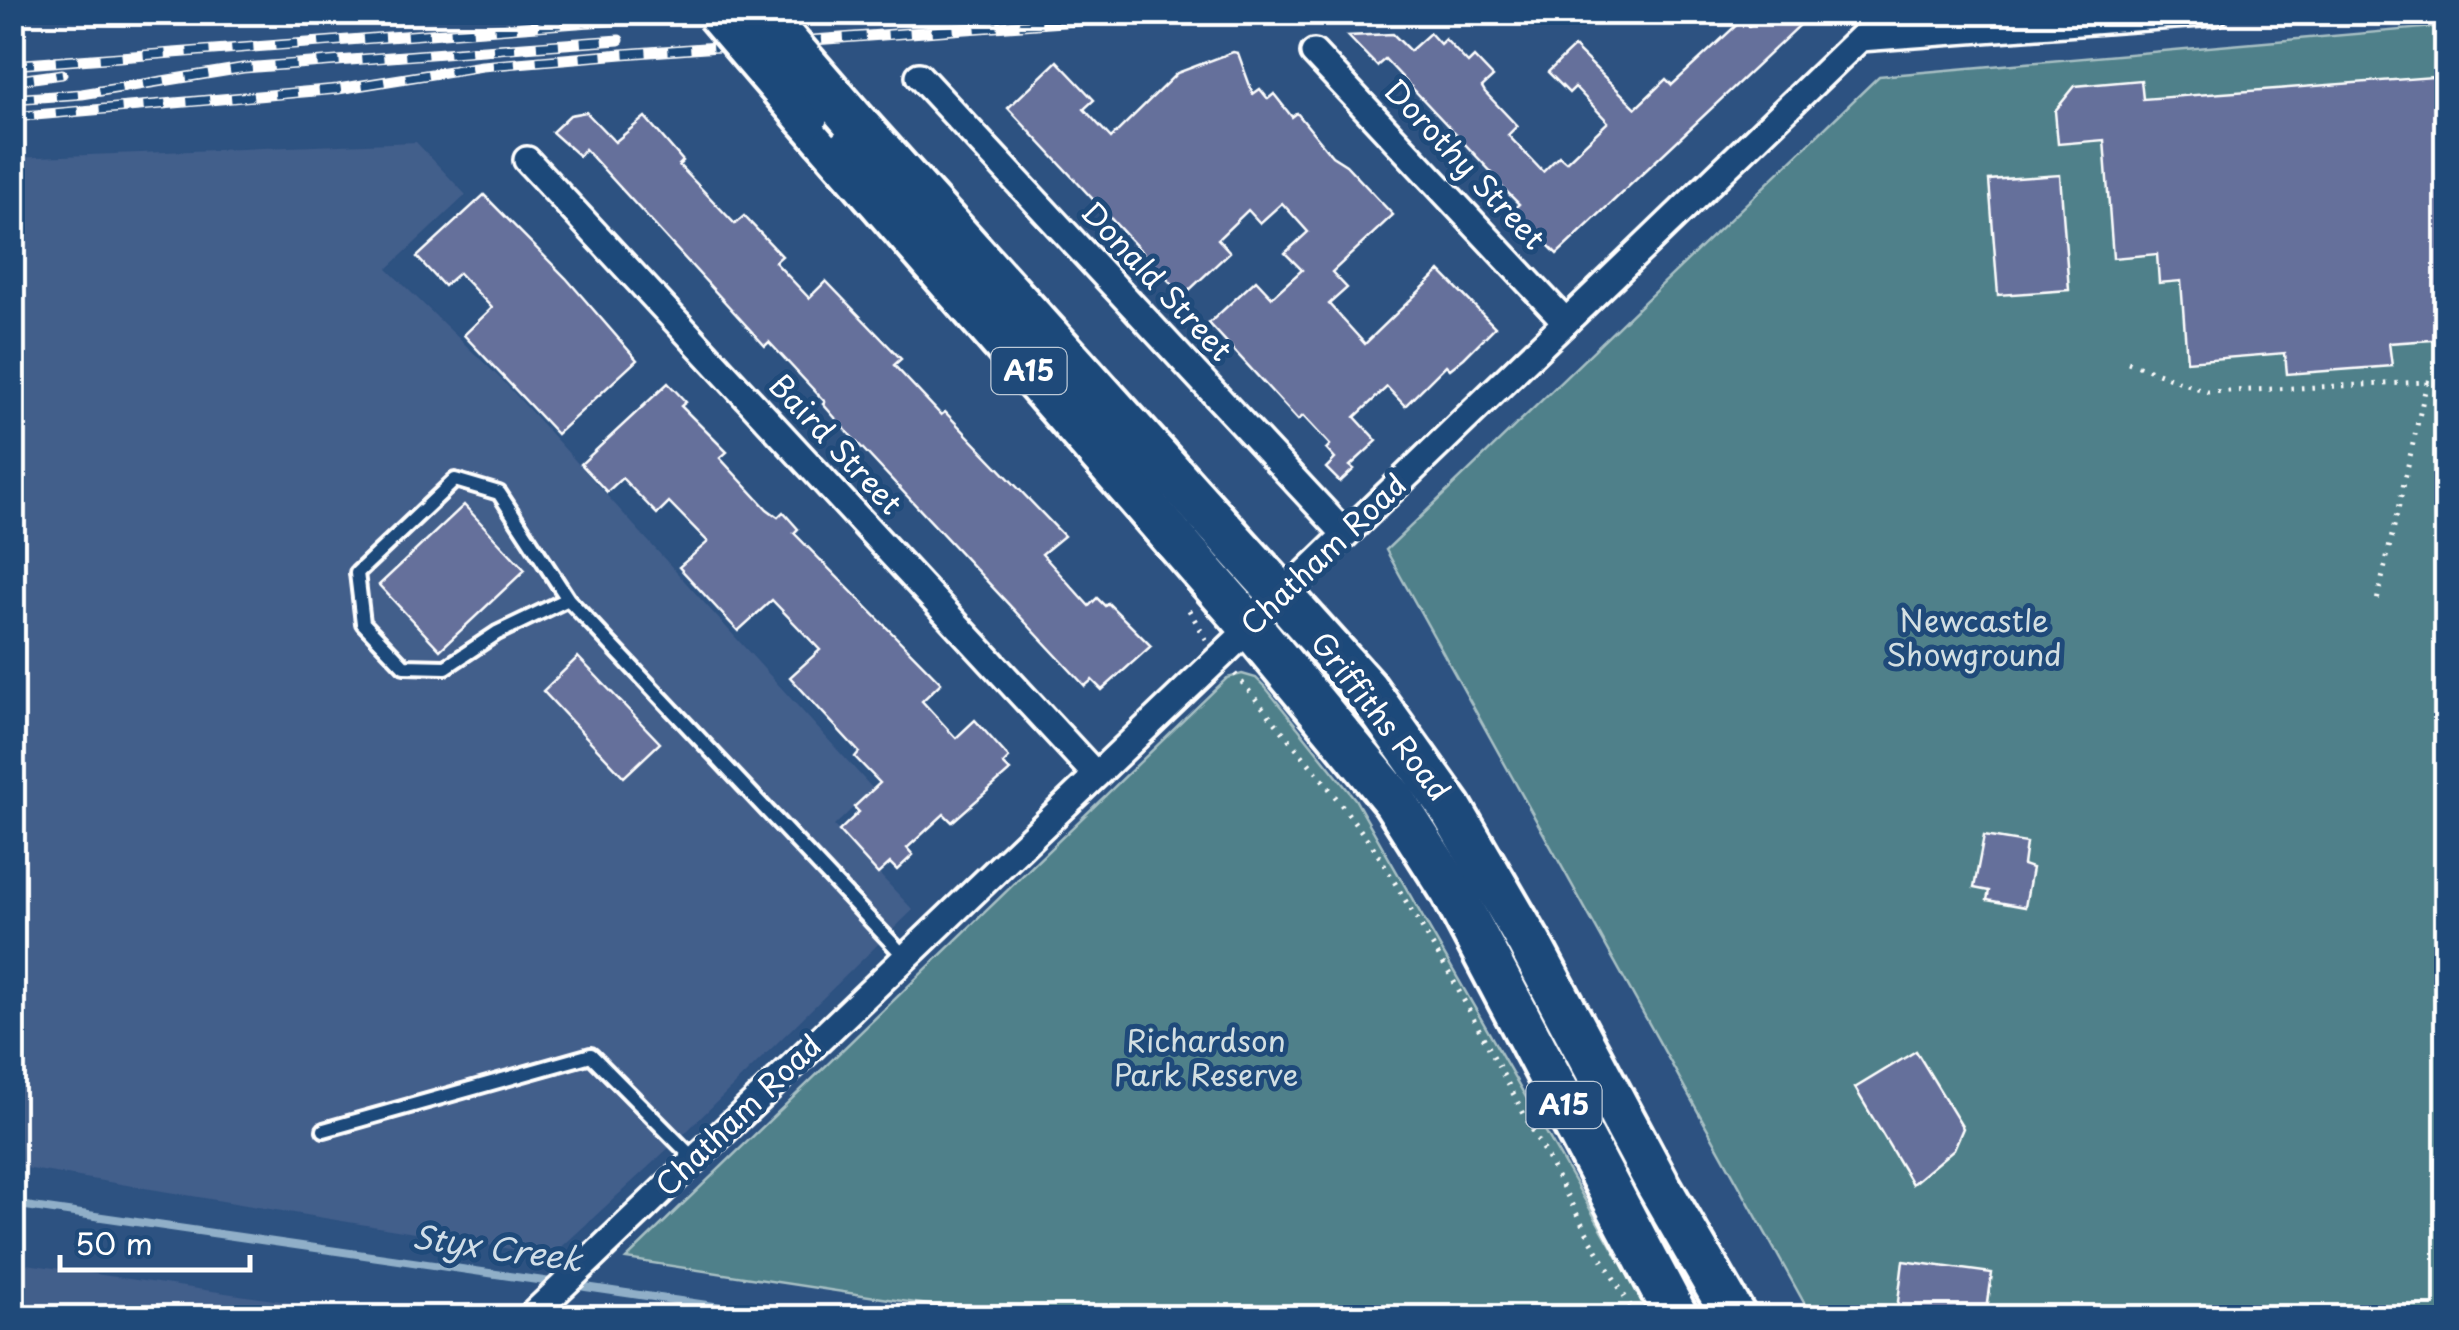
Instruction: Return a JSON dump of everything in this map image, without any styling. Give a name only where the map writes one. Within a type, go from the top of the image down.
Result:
[{"type":"highway","name":"Griffiths Road","points":[[717,12],[1251,627],[1394,800],[1452,891],[1677,1318]]},
{"type":"highway","name":"Griffiths Road","points":[[760,12],[1364,688],[1452,809],[1656,1183],[1735,1318]]},
{"type":"highway","name":"Chatham Road","points":[[1251,627],[1284,596]]},
{"type":"street","name":"Chatham Road","points":[[1284,596],[1344,533],[1860,38],[2215,12]]},
{"type":"street","name":"Dorothy Street","points":[[1314,53],[1566,322]]},
{"type":"street","name":"Donald Street","points":[[919,76],[1344,533]]},
{"type":"street","name":"Baird Street","points":[[527,160],[1096,775]]},
{"type":"street","name":"Chatham Road","points":[[529,1318],[1251,627]]},
{"type":"lane","points":[[568,599],[497,633],[446,668],[404,666],[364,623],[357,572],[455,480],[500,493],[568,599],[905,957]]},
{"type":"lane","points":[[324,1130],[591,1055],[694,1159]]},
{"type":"path","points":[[2128,362],[2208,392],[2426,382],[2446,387]]},
{"type":"path","points":[[2377,601],[2426,382]]},
{"type":"path","points":[[1236,676],[1322,778],[1374,848],[1452,978],[1588,1236],[1639,1318]]},
{"type":"shaded area","points":[[416,142],[466,195],[387,269],[505,383],[873,789],[834,826],[913,910],[687,1131],[552,1256],[13,1166],[12,158]]},
{"type":"shaded area","points":[[13,1262],[390,1317],[13,1317]]},
{"type":"green space","name":"Newcastle Showground","points":[[2446,26],[2446,1317],[1812,1317],[1386,550],[1879,76]]},
{"type":"green space","name":"Richardson Park Reserve","points":[[1242,674],[1256,678],[1266,688],[1355,799],[1652,1317],[1007,1317],[626,1259],[1227,678]]},
{"type":"building","points":[[1763,12],[1788,12],[1800,25],[1557,254],[1521,218],[1515,208],[1519,204],[1494,175],[1385,59],[1377,66],[1348,36],[1393,34],[1410,51],[1430,33],[1440,44],[1445,39],[1468,63],[1474,57],[1493,77],[1482,87],[1485,92],[1517,126],[1508,135],[1543,172],[1559,156],[1566,162],[1608,122],[1575,87],[1569,93],[1548,72],[1574,47],[1636,108],[1666,79],[1672,85],[1743,19],[1749,26]]},
{"type":"building","points":[[1238,53],[1253,94],[1260,89],[1268,99],[1274,94],[1292,117],[1297,113],[1332,156],[1346,165],[1393,215],[1332,272],[1347,288],[1329,304],[1365,344],[1440,271],[1495,327],[1450,369],[1446,365],[1405,406],[1387,387],[1355,417],[1377,441],[1350,466],[1354,469],[1340,482],[1326,468],[1335,459],[1326,449],[1330,445],[1303,416],[1298,420],[1209,323],[1256,280],[1272,297],[1302,270],[1285,253],[1308,232],[1282,203],[1260,223],[1248,210],[1218,239],[1230,252],[1183,296],[1008,108],[1057,61],[1094,100],[1084,109],[1111,138],[1177,73]]},
{"type":"building","points":[[2446,76],[2446,339],[2389,343],[2392,366],[2287,374],[2285,353],[2187,361],[2181,281],[2159,283],[2157,254],[2113,258],[2104,140],[2058,144],[2055,111],[2075,86],[2141,80],[2143,99]]},
{"type":"building","points":[[586,112],[615,142],[645,117],[683,161],[679,165],[735,224],[744,216],[782,256],[775,262],[809,298],[826,281],[901,359],[894,365],[941,415],[945,412],[1064,536],[1042,554],[1089,606],[1097,598],[1105,606],[1108,603],[1151,646],[1102,690],[1092,680],[1085,686],[851,436],[825,402],[769,342],[765,346],[585,149],[579,156],[552,132],[570,115]]},
{"type":"building","points":[[2060,175],[2069,290],[1998,295],[1989,180]]},
{"type":"building","points":[[484,195],[566,278],[637,360],[557,434],[464,335],[492,308],[459,273],[444,286],[417,257]]},
{"type":"building","points":[[668,383],[686,402],[681,406],[727,452],[720,458],[767,509],[778,517],[783,512],[798,529],[794,533],[941,683],[922,701],[956,738],[975,720],[1009,758],[1003,764],[1010,771],[952,822],[944,814],[907,848],[913,855],[897,870],[890,863],[878,874],[839,831],[859,812],[854,807],[880,783],[855,757],[859,752],[790,677],[820,650],[772,600],[738,631],[679,567],[708,542],[669,502],[657,514],[622,478],[607,492],[581,464]]},
{"type":"building","points":[[464,505],[525,570],[440,650],[379,585]]},
{"type":"building","points":[[578,657],[660,743],[624,777],[543,691]]},
{"type":"building","points":[[1984,836],[2026,843],[2023,865],[2032,868],[2025,907],[1987,900],[1989,891],[1974,888]]},
{"type":"building","points":[[1916,1051],[1963,1128],[1954,1149],[1912,1184],[1855,1088]]},
{"type":"building","points":[[1903,1261],[1992,1273],[1986,1318],[1896,1318]]},
{"type":"waterway","points":[[23,21],[29,12]]},
{"type":"waterway","name":"Styx Creek","points":[[12,1204],[558,1283]]},
{"type":"waterway","name":"Styx Creek","points":[[572,1285],[795,1318]]},
{"type":"railway","points":[[12,65],[726,12]]},
{"type":"railway","points":[[12,117],[338,89],[482,66],[1199,12]]},
{"type":"railway","points":[[12,99],[82,94],[243,68],[619,40]]},
{"type":"railway","points":[[12,81],[62,74]]}]
